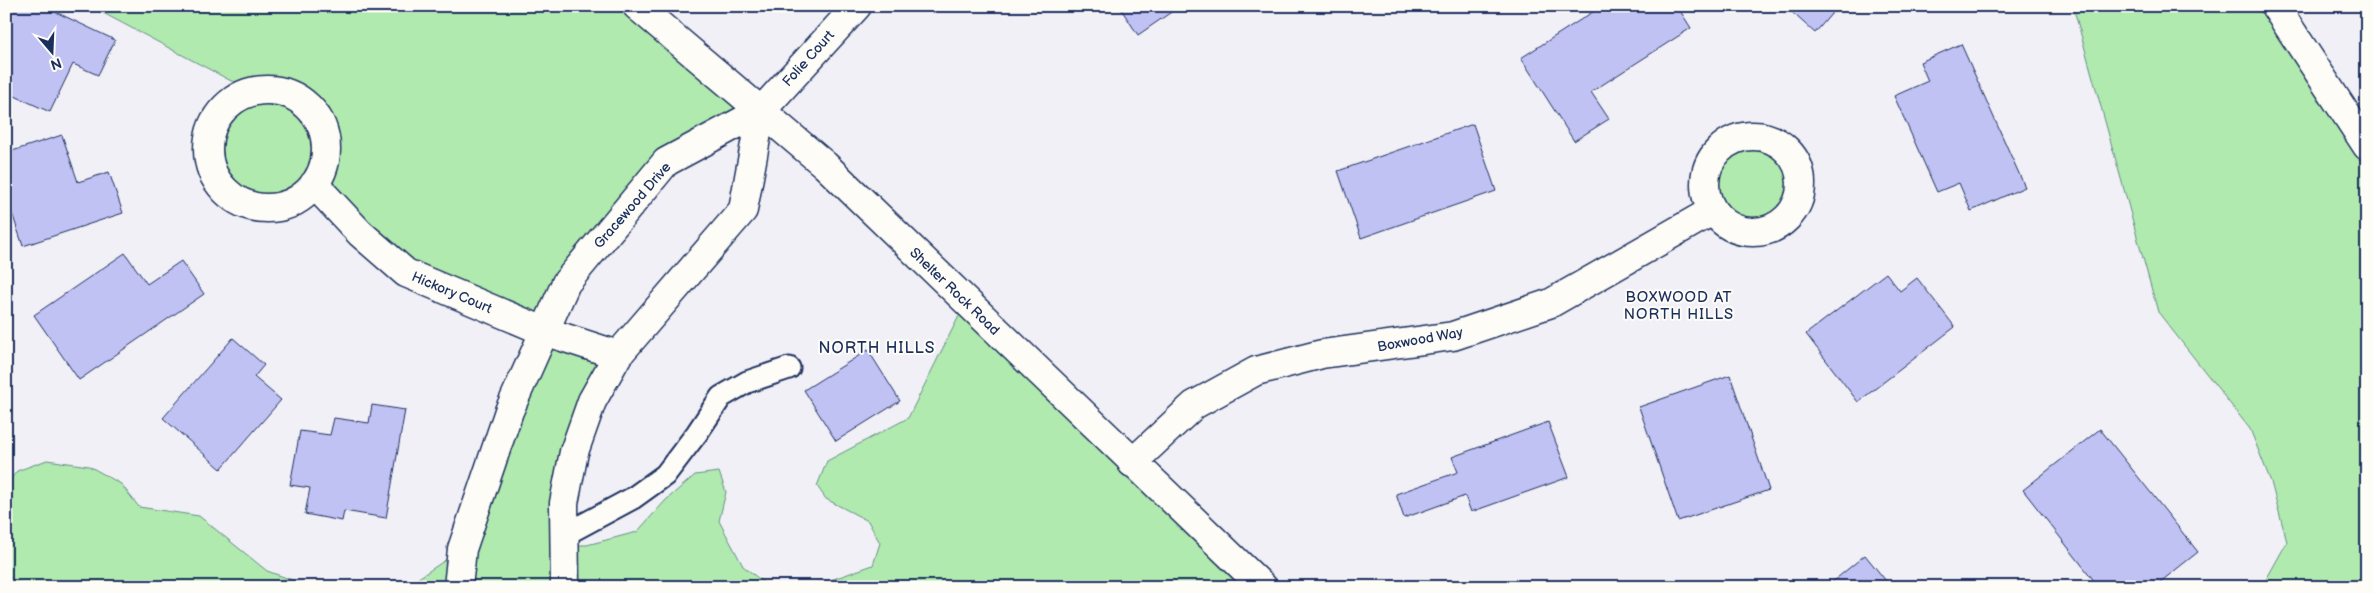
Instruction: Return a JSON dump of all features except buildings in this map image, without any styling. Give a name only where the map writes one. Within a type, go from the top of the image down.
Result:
[{"type":"street","name":"Shelter Rock Road","points":[[637,6],[825,165],[1263,587]]},
{"type":"street","name":"Folie Court","points":[[761,111],[857,6]]},
{"type":"street","points":[[2275,6],[2367,146]]},
{"type":"street","points":[[273,90],[293,96],[310,108],[321,125],[326,145],[324,165],[314,184],[301,197],[285,205],[267,208],[248,205],[232,197],[219,184],[210,168],[208,149],[210,131],[219,114],[234,100],[252,92],[273,90]]},
{"type":"street","name":"Gracewood Drive","points":[[458,587],[462,549],[509,411],[566,283],[666,162],[761,111]]},
{"type":"street","points":[[565,587],[564,502],[574,452],[592,401],[618,355],[743,210],[761,111]]},
{"type":"street","name":"Hickory Court","points":[[314,184],[360,233],[406,273],[544,332],[618,355]]},
{"type":"street","name":"Boxwood Way","points":[[1132,462],[1194,405],[1256,371],[1322,354],[1453,336],[1551,303],[1712,211]]},
{"type":"lane","points":[[564,535],[633,498],[665,475],[721,397],[747,382],[789,368]]},
{"type":"green space","points":[[90,6],[637,6],[761,111],[666,162],[544,331],[406,273],[315,184],[296,200],[284,206],[265,208],[247,204],[232,195],[220,183],[212,168],[209,151],[210,133],[221,111],[229,104],[252,92]]},
{"type":"green space","points":[[2073,6],[2275,6],[2367,146],[2367,587],[2262,587],[2287,542],[2271,482],[2250,429],[2158,312]]},
{"type":"green space","points":[[1753,136],[1771,139],[1787,150],[1798,166],[1801,184],[1798,202],[1787,218],[1771,229],[1753,232],[1735,229],[1719,218],[1708,202],[1705,184],[1708,166],[1719,150],[1735,139]]},
{"type":"green space","points":[[966,302],[1263,587],[798,587],[828,581],[873,565],[880,543],[868,521],[826,499],[817,486],[827,461],[908,418]]},
{"type":"green space","points":[[544,331],[618,355],[592,401],[564,545],[587,545],[637,532],[666,500],[695,475],[719,472],[726,492],[719,521],[743,566],[769,587],[586,587],[565,574],[565,587],[392,587],[417,579],[462,549]]},
{"type":"green space","points":[[47,460],[89,466],[121,484],[139,507],[199,516],[267,571],[312,587],[27,587],[6,576],[6,485],[17,471]]},
{"type":"district","name":"BOXWOOD AT NORTH HILLS","points":[[1679,306]]},
{"type":"district","name":"NORTH HILLS","points":[[877,347]]}]
